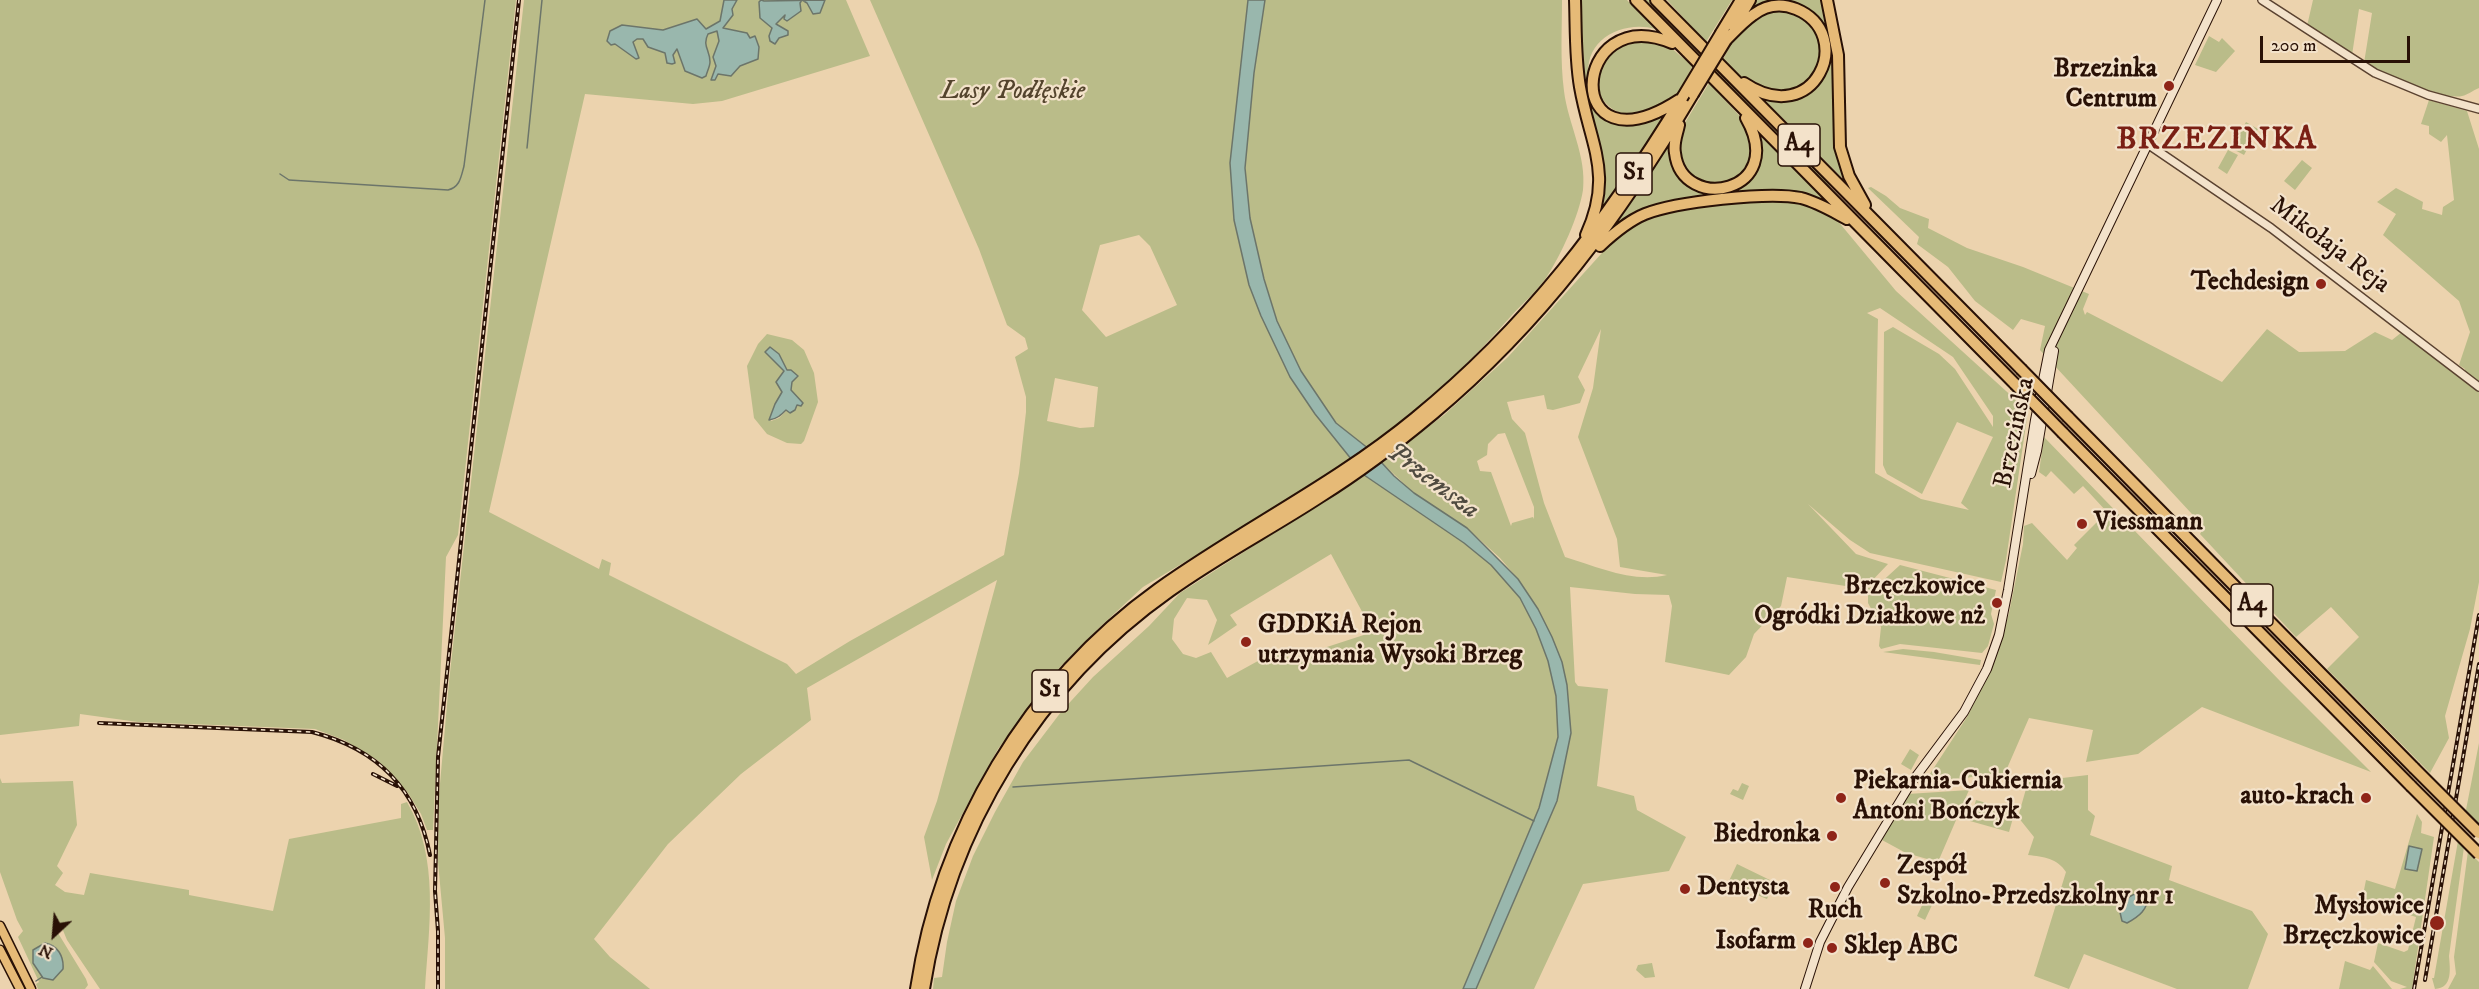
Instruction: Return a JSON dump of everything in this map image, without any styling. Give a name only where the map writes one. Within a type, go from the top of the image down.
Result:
[{"type":"highway","points":[[1575,0],[1578,75],[1599,167],[1596,210],[1586,250]]},
{"type":"highway","name":"A4","points":[[1636,0],[2479,854]]},
{"type":"highway","name":"A4","points":[[1656,0],[2479,833]]},
{"type":"highway","points":[[1664,0],[1674,18]]},
{"type":"highway","name":"S1","points":[[1586,250],[1682,98],[1750,0]]},
{"type":"highway","points":[[1827,0],[1838,55],[1839,130],[1842,155],[1852,184],[1873,219]]},
{"type":"highway","name":"S1","points":[[924,989],[940,912],[971,831],[1010,759],[1054,699],[1090,658],[1145,610],[1199,571],[1391,443],[1504,337],[1586,250],[1634,190],[1682,114],[1724,36],[1738,3]]},
{"type":"highway","points":[[1724,36],[1752,15],[1766,8],[1782,5],[1811,18],[1820,30],[1825,46],[1823,64],[1817,78],[1806,88],[1793,95],[1778,97],[1766,95],[1726,71]]},
{"type":"highway","points":[[1682,98],[1652,115],[1635,118],[1618,115],[1608,109],[1596,94],[1591,80],[1592,64],[1604,42],[1614,34],[1634,29],[1657,34],[1689,54]]},
{"type":"highway","points":[[1682,114],[1674,145],[1678,165],[1696,184],[1710,189],[1721,189],[1744,178],[1757,156],[1758,145],[1755,134],[1739,104]]},
{"type":"highway","points":[[1586,250],[1645,214],[1684,205],[1748,197],[1799,198],[1823,206],[1858,225]]},
{"type":"highway","name":"S1","points":[[916,989],[933,910],[959,837],[997,764],[1041,702],[1092,645],[1142,602],[1203,559],[1316,495]]},
{"type":"main road","name":"Brzezińska","points":[[1805,989],[1820,942],[1848,886],[1889,816],[1964,712],[1982,680],[1999,635],[2021,507],[2037,451],[2055,344],[2060,328],[2217,0]]},
{"type":"main road","points":[[0,926],[31,989]]},
{"type":"main road","points":[[0,950],[20,989]]},
{"type":"street","points":[[2262,0],[2374,73],[2428,95],[2479,109]]},
{"type":"street","name":"Mikołaja Reja","points":[[2149,145],[2271,228],[2478,386]]},
{"type":"green space","points":[[0,0],[516,0],[458,535],[446,557],[433,830],[427,830],[421,814],[408,793],[377,760],[344,740],[315,729],[138,722],[80,714],[79,726],[0,735]]},
{"type":"green space","name":"Lasy Podłęskie","points":[[524,0],[846,0],[870,56],[722,101],[693,104],[585,94],[489,512],[599,569],[602,559],[611,563],[609,575],[787,664],[796,674],[850,641],[1004,555],[1019,473],[1026,412],[1026,397],[1015,357],[1028,349],[1025,338],[1007,325],[979,249],[870,0],[1248,0],[1230,163],[1234,220],[1249,285],[1290,377],[1353,461],[1143,587],[1100,627],[1061,666],[998,749],[946,844],[932,880],[924,837],[937,801],[997,580],[807,688],[811,720],[741,774],[668,844],[594,939],[610,957],[650,989],[445,989],[445,938],[438,862],[439,795],[449,682]],"holes":[[[1139,235],[1150,246],[1177,305],[1106,337],[1082,310],[1100,245]],[[1055,378],[1098,387],[1094,427],[1080,428],[1047,421]]]},
{"type":"green space","points":[[1265,0],[1562,0],[1564,91],[1580,152],[1583,177],[1581,200],[1569,235],[1552,269],[1542,283],[1479,351],[1407,418],[1369,449],[1336,423],[1301,371],[1277,321],[1264,279],[1250,218],[1245,168],[1254,73]]},
{"type":"green space","points":[[1576,0],[1627,0],[1655,29],[1643,27],[1618,31],[1607,36],[1592,53],[1589,65],[1590,83],[1607,112],[1644,118],[1652,117],[1669,109],[1677,101],[1594,223],[1602,187],[1580,75]]},
{"type":"green space","points":[[1642,0],[1652,0],[1833,183],[1827,189]]},
{"type":"green space","points":[[1667,0],[1732,0],[1706,42]]},
{"type":"green space","points":[[1755,0],[1824,0],[1830,21],[1842,178],[1760,96],[1811,89],[1826,38],[1792,5],[1745,18]]},
{"type":"green space","points":[[2313,0],[2479,0],[2479,88],[2462,96],[2442,94],[2413,85],[2364,63],[2372,13],[2359,9],[2352,55],[2307,26]]},
{"type":"green space","points":[[1770,8],[1798,12],[1819,33],[1822,59],[1809,83],[1780,94],[1744,79],[1723,60],[1732,42],[1742,30]]},
{"type":"green space","points":[[1632,31],[1651,35],[1693,65],[1675,97],[1654,109],[1633,115],[1617,111],[1604,101],[1597,86],[1595,70],[1600,54],[1612,40]]},
{"type":"green space","points":[[2209,36],[2219,42],[2222,38],[2235,51],[2216,72],[2195,65]]},
{"type":"green space","points":[[1709,83],[1750,127],[1752,167],[1725,186],[1690,178],[1676,152],[1680,131]]},
{"type":"green space","points":[[2429,100],[2467,111],[2479,149],[2479,383],[2470,375],[2467,382],[2479,392],[2479,582],[2470,629],[2445,716],[2449,738],[2430,773],[2327,669],[2359,637],[2331,607],[2296,637],[2200,534],[2204,527],[2040,350],[2045,326],[2021,319],[2013,330],[1975,301],[1948,267],[1917,244],[1919,237],[1868,188],[1871,187],[1886,196],[1900,208],[1929,219],[1928,228],[1967,248],[2023,267],[2089,294],[2083,309],[2085,315],[2087,312],[2222,382],[2267,329],[2299,352],[2345,351],[2375,332],[2392,340],[2402,332],[2462,378],[2465,369],[2459,365],[2470,332],[2459,301],[2383,235],[2396,214],[2377,202],[2396,188],[2423,202],[2422,209],[2442,215],[2443,207],[2454,200],[2447,135],[2441,142],[2429,134],[2429,126],[2421,124]]},
{"type":"green space","points":[[2246,122],[2258,129],[2244,155],[2231,148]]},
{"type":"green space","points":[[1759,134],[1828,204],[1803,196],[1672,205],[1602,242],[1672,136],[1689,181],[1739,185],[1760,148]]},
{"type":"green space","points":[[2228,150],[2238,155],[2227,174],[2218,168]]},
{"type":"green space","points":[[2302,160],[2312,168],[2295,190],[2284,181]]},
{"type":"green space","points":[[1754,201],[1798,202],[1820,209],[1837,220],[1896,291],[2028,411],[2001,582],[1870,553],[1850,540],[1808,504],[1856,554],[1888,564],[1868,585],[1852,587],[1787,577],[1781,606],[1754,634],[1746,657],[1729,675],[1665,662],[1672,606],[1669,595],[1570,587],[1575,682],[1578,686],[1608,689],[1597,786],[1634,796],[1637,810],[1686,837],[1669,871],[1583,884],[1534,989],[1476,989],[1557,801],[1562,662],[1538,609],[1518,579],[1500,558],[1467,528],[1414,493],[1381,462],[1444,415],[1508,357],[1620,233],[1638,223],[1675,210]],"holes":[[[1880,308],[1953,357],[1993,416],[1993,427],[1955,369],[1939,354],[1893,327],[1884,332],[1883,465],[1887,474],[1922,494],[1957,422],[1993,437],[1961,503],[1969,510],[1921,499],[1875,473],[1878,319],[1867,313]],[[1601,329],[1593,388],[1578,437],[1617,539],[1620,567],[1667,575],[1654,577],[1628,575],[1565,557],[1544,503],[1525,433],[1512,419],[1507,402],[1544,395],[1547,409],[1553,410],[1580,403],[1585,390],[1578,377]],[[1505,433],[1534,507],[1534,519],[1533,517],[1512,523],[1511,526],[1491,472],[1480,471],[1477,461],[1487,455],[1488,444],[1498,434]]]},
{"type":"green space","points":[[767,334],[792,340],[804,350],[814,373],[818,402],[801,444],[787,443],[767,434],[754,418],[747,366],[758,344]],"holes":[[[765,352],[785,367],[790,377],[791,390],[798,399],[779,418],[771,421],[770,418],[782,392],[776,382],[784,371]]]},
{"type":"green space","points":[[2044,437],[2371,772],[2202,707],[2138,754],[2086,762],[2093,730],[2029,718],[2005,773],[1924,783],[1967,717],[1992,667],[2009,613],[2023,544],[2024,526],[2032,523],[2067,560],[2077,548],[2074,545],[2107,512],[2083,486],[2074,494],[2051,471],[2046,477],[2039,472]]},
{"type":"green space","points":[[1364,475],[1464,543],[1491,565],[1520,598],[1536,629],[1548,661],[1556,696],[1558,737],[1539,808],[1463,989],[933,989],[934,978],[942,977],[956,901],[973,856],[1023,762],[1061,712],[1093,677],[1149,626],[1180,593]],"holes":[[[1331,554],[1373,632],[1290,659],[1281,651],[1227,678],[1211,652],[1196,658],[1183,654],[1172,639],[1174,619],[1187,598],[1207,600],[1217,620],[1208,645],[1237,625],[1230,615]]]},
{"type":"green space","points":[[1900,565],[1996,590],[1991,614],[1994,624],[1988,646],[1982,653],[1900,644],[1881,649],[1879,646],[1881,627],[1868,603],[1868,588],[1876,587]]},
{"type":"green space","points":[[1903,649],[1981,660],[1980,665],[1883,652]]},
{"type":"green space","points":[[2479,743],[2479,830],[2465,815]]},
{"type":"green space","points":[[1910,749],[1919,755],[1911,770],[1901,764]]},
{"type":"green space","points":[[2088,775],[2088,810],[2095,816],[2090,835],[2172,866],[2169,880],[2252,911],[2268,934],[2248,989],[2177,989],[2084,954],[2069,989],[2034,976],[2066,872],[2054,861],[2028,855],[2034,837],[2018,817],[2028,782]]},
{"type":"green space","points":[[0,778],[2,783],[73,781],[77,825],[57,866],[63,873],[55,885],[65,892],[84,895],[90,873],[189,890],[189,895],[273,911],[289,839],[401,818],[401,804],[407,802],[424,846],[428,869],[430,917],[425,989],[100,989],[67,940],[62,928],[58,933],[88,985],[85,989],[38,989],[36,984],[39,982],[18,937],[23,931],[0,872]]},
{"type":"green space","points":[[1742,783],[1749,786],[1743,800],[1730,794],[1733,789],[1738,791]]},
{"type":"green space","points":[[1969,790],[1938,862],[1906,853],[1882,840],[1908,794]]},
{"type":"green space","points":[[1976,800],[2015,811],[2009,832],[1970,821]]},
{"type":"green space","points":[[2417,814],[2422,822],[2421,833],[2434,837],[2412,989],[2400,989],[2407,987],[2391,981],[2374,962],[2378,943],[2404,952],[2408,950],[2416,917],[2362,900],[2366,880],[2395,889]]},
{"type":"green space","points":[[2458,841],[2464,847],[2449,956],[2449,977],[2445,985],[2435,989],[2432,978],[2434,978]]},
{"type":"green space","points":[[2468,851],[2479,862],[2479,989],[2448,989],[2456,974],[2454,957]]},
{"type":"green space","points":[[1737,864],[1774,882],[1767,899],[1728,883]]},
{"type":"green space","points":[[1924,901],[1932,905],[1925,920],[1917,916]]},
{"type":"green space","points":[[2345,961],[2370,970],[2373,966],[2392,989],[2339,989]]},
{"type":"green space","points":[[1652,963],[1655,977],[1645,978],[1636,970],[1638,965]]},
{"type":"water","points":[[724,0],[737,0],[732,9],[733,15],[723,28],[747,33],[750,38],[755,36],[759,47],[758,59],[740,66],[731,76],[718,74],[715,80],[711,80],[716,66],[713,57],[719,41],[717,31],[708,34],[706,38],[710,64],[706,76],[702,78],[685,71],[677,49],[673,55],[675,63],[672,64],[667,63],[665,53],[648,47],[643,39],[633,42],[639,58],[636,59],[607,41],[610,31],[622,25],[663,30],[697,19],[706,29],[720,21]]},
{"type":"water","points":[[761,0],[802,0],[801,11],[787,21],[784,19],[785,15],[776,24],[788,31],[788,35],[779,38],[775,44],[770,41],[769,36],[772,28],[760,18],[759,2]]},
{"type":"water","points":[[803,0],[825,0],[820,13],[813,14]]},
{"type":"water","points":[[1248,0],[1265,0],[1254,73],[1245,168],[1250,218],[1264,279],[1277,321],[1301,371],[1336,423],[1369,449],[1394,476],[1414,493],[1467,528],[1518,579],[1538,609],[1562,662],[1567,685],[1571,733],[1557,801],[1476,989],[1463,989],[1539,808],[1558,737],[1556,696],[1548,661],[1536,629],[1520,598],[1491,565],[1464,543],[1364,475],[1315,414],[1290,377],[1261,316],[1249,285],[1234,220],[1230,163]]},
{"type":"water","points":[[770,347],[779,354],[787,370],[791,370],[798,376],[792,382],[791,390],[803,403],[801,406],[797,405],[790,413],[786,410],[777,418],[769,420],[782,392],[776,382],[784,371],[765,352]]},
{"type":"water","points":[[2409,846],[2422,849],[2417,871],[2405,869]]},
{"type":"water","points":[[2145,892],[2149,895],[2147,905],[2142,912],[2127,923],[2122,921],[2119,908],[2122,904],[2133,895]]},
{"type":"water","points":[[45,943],[57,949],[62,960],[63,969],[53,980],[43,978],[33,963],[33,950]]},
{"type":"waterway","points":[[280,174],[289,180],[448,190],[455,187],[464,166],[485,0]]},
{"type":"waterway","points":[[527,148],[542,0]]},
{"type":"waterway","points":[[1013,787],[1409,760],[1534,821]]},
{"type":"waterway","points":[[36,981],[42,977]]},
{"type":"railway","points":[[438,989],[435,891],[438,757],[519,0]]},
{"type":"railway","points":[[2414,989],[2479,615]]},
{"type":"railway","points":[[2425,980],[2479,664]]},
{"type":"railway","points":[[99,723],[312,732],[335,739],[375,761],[391,775],[415,810],[424,831],[430,855]]},
{"type":"railway","points":[[373,774],[397,786]]},
{"type":"place","name":"Brzezinka Centrum","points":[[2169,86]]},
{"type":"place","name":"Techdesign","points":[[2321,284]]},
{"type":"place","name":"Viessmann","points":[[2082,524]]},
{"type":"place","name":"Brzęczkowice Ogródki Działkowe nż","points":[[1997,603]]},
{"type":"place","name":"GDDKiA Rejon utrzymania Wysoki Brzeg","points":[[1246,642]]},
{"type":"place","name":"Piekarnia-Cukiernia Antoni Bończyk","points":[[1841,798]]},
{"type":"place","name":"auto-krach","points":[[2366,798]]},
{"type":"place","name":"Biedronka","points":[[1832,836]]},
{"type":"place","name":"Zespół Szkolno-Przedszkolny nr 1","points":[[1885,883]]},
{"type":"place","name":"Ruch","points":[[1835,887]]},
{"type":"place","name":"Dentysta","points":[[1685,889]]},
{"type":"place","name":"Mysłowice Brzęczkowice","points":[[2437,923]]},
{"type":"place","name":"Isofarm","points":[[1808,943]]},
{"type":"place","name":"Sklep ABC","points":[[1832,948]]},
{"type":"district","name":"BRZEZINKA","points":[[2217,141]]},
{"type":"water label","name":"Przemsza","points":[[1432,482]]}]
